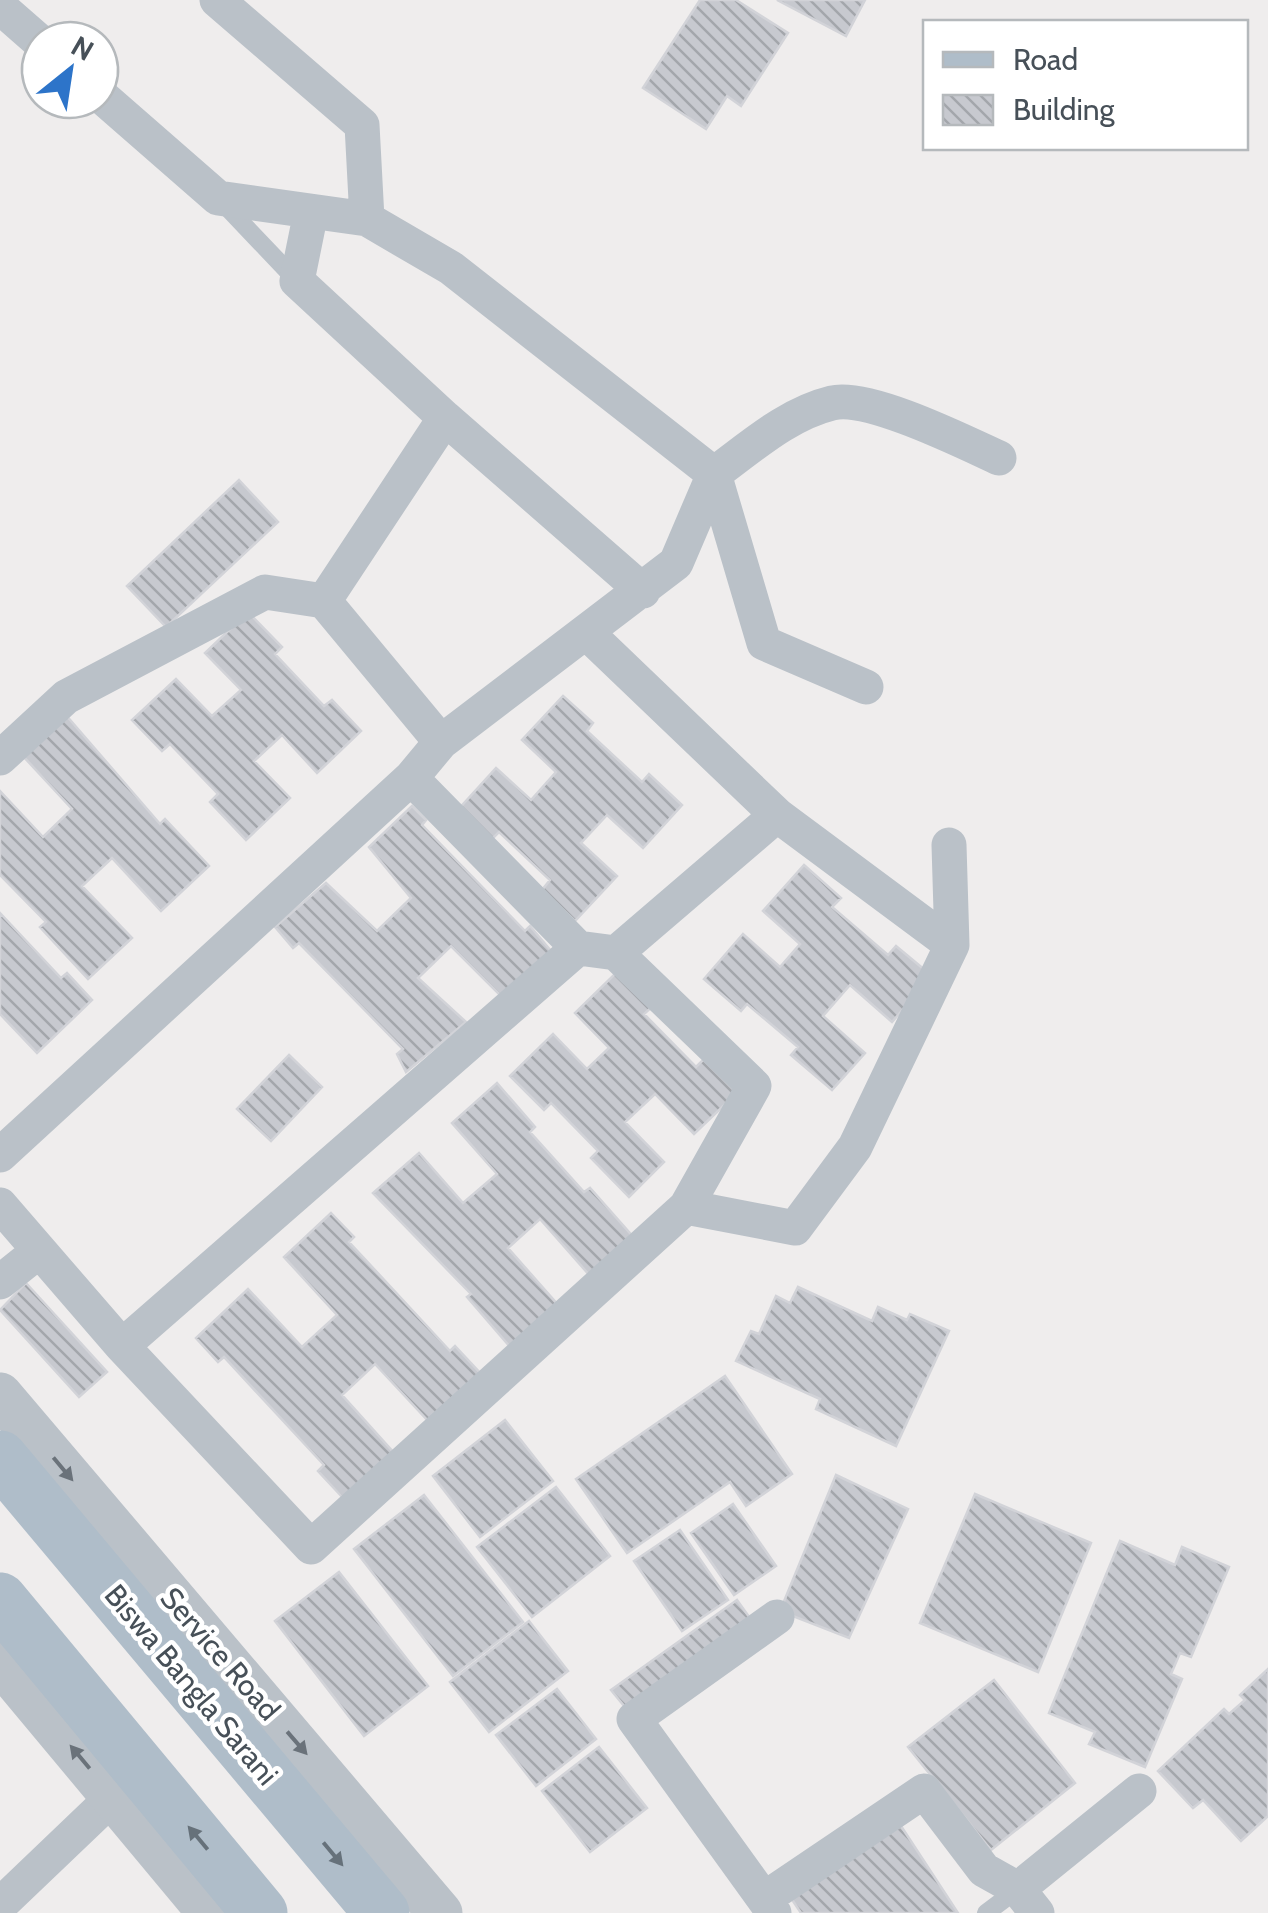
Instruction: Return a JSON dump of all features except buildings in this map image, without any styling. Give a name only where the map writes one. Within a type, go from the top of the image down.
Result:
[{"type":"main road","name":"Biswa Bangla Sarani","points":[[0,1458],[382,1913]]},
{"type":"main road","points":[[0,1600],[260,1913]]},
{"type":"street","points":[[217,0],[362,125],[367,220]]},
{"type":"street","points":[[2,3],[20,21]]},
{"type":"street","points":[[120,112],[218,198],[367,220],[452,268],[714,474],[764,643],[866,687]]},
{"type":"street","points":[[311,212],[298,281],[445,418],[643,591]]},
{"type":"street","points":[[0,1155],[410,778],[441,742],[676,563],[714,474],[788,420],[836,401],[912,418],[1000,458]]},
{"type":"street","points":[[324,601],[445,418]]},
{"type":"street","points":[[0,758],[66,697],[265,592],[324,601],[441,742]]},
{"type":"street","points":[[587,632],[777,815],[952,945]]},
{"type":"street","points":[[0,1205],[122,1346],[311,1547],[686,1207],[754,1086],[616,953],[578,948],[410,778]]},
{"type":"street","points":[[616,953],[777,815]]},
{"type":"street","points":[[686,1207],[794,1228],[855,1147],[952,945],[949,845]]},
{"type":"street","points":[[122,1346],[578,948]]},
{"type":"street","points":[[0,1282],[40,1251]]},
{"type":"street","name":"Service Road","points":[[0,1394],[440,1913]]},
{"type":"street","points":[[777,1618],[634,1719],[769,1906],[924,1791],[984,1870],[1028,1901],[1139,1791]]},
{"type":"street","points":[[0,1661],[210,1913]]},
{"type":"street","points":[[0,1905],[113,1797]]},
{"type":"lane","points":[[218,198],[298,281]]},
{"type":"lane","points":[[986,1913],[1028,1901]]}]
